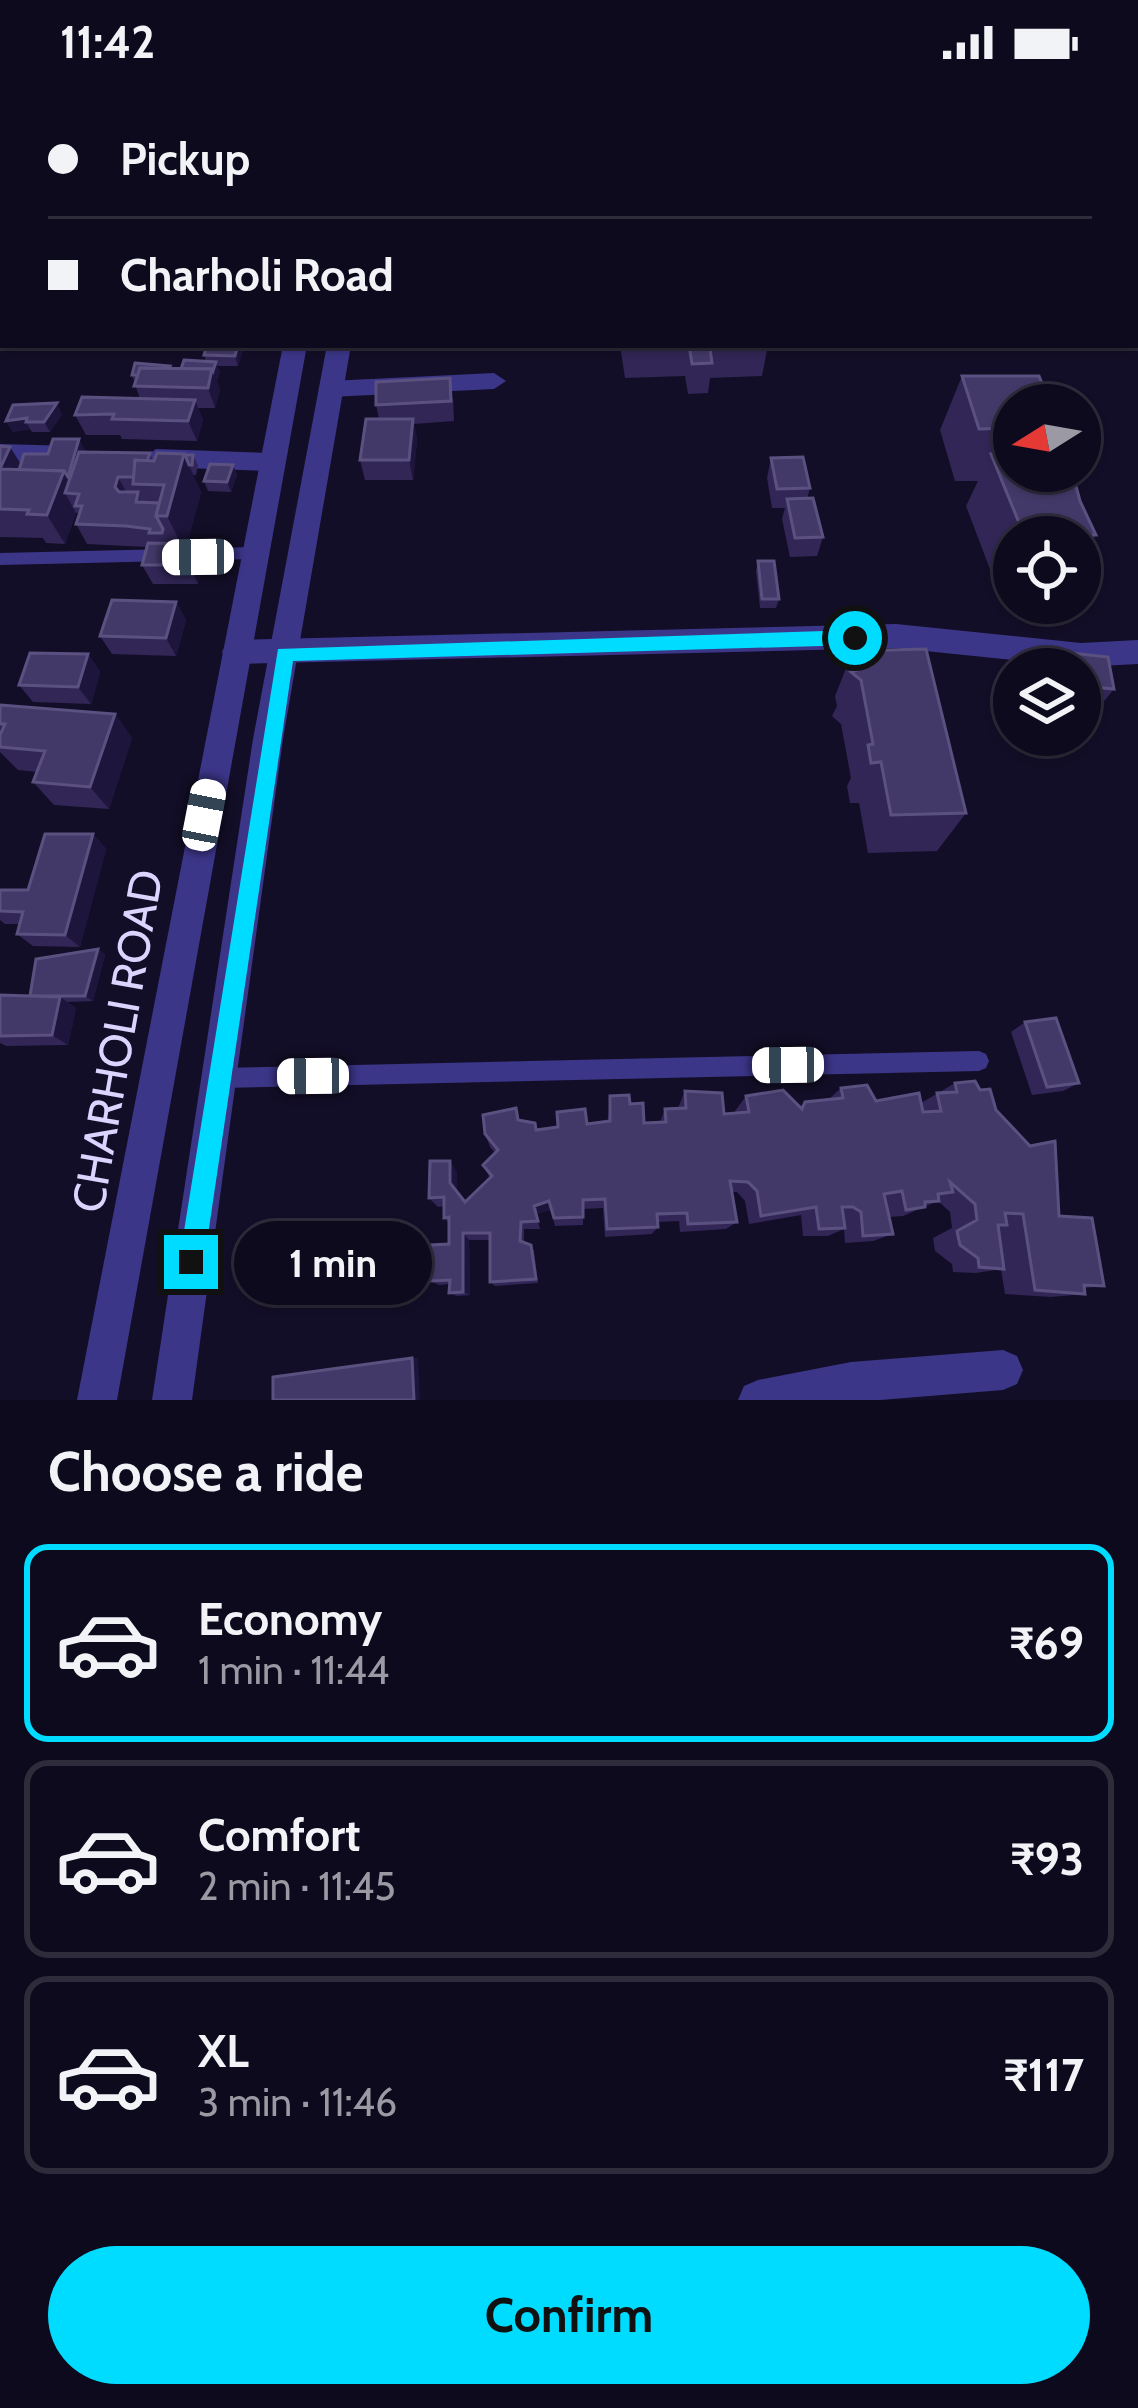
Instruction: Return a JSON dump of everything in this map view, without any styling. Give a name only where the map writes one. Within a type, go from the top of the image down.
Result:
[{"type":"street","name":"CHARHOLI ROAD","points":[[97,1400],[294,348]]},
{"type":"street","points":[[172,1400],[285,654],[338,348]]},
{"type":"street","points":[[330,388],[494,380]]},
{"type":"street","points":[[0,453],[91,456]]},
{"type":"street","points":[[136,457],[272,462]]},
{"type":"street","points":[[236,652],[896,636],[1081,655],[1138,652]]},
{"type":"street","points":[[758,1400],[851,1382],[1003,1370]]},
{"type":"lane","points":[[0,559],[255,553]]},
{"type":"lane","points":[[218,1078],[979,1061]]},
{"type":"building","points":[[206,348],[237,348],[235,356],[204,355]]},
{"type":"building","points":[[689,348],[710,348],[712,363],[692,364]]},
{"type":"building","points":[[184,360],[216,362],[213,371],[181,369]]},
{"type":"building","points":[[135,363],[170,366],[140,368],[138,375],[132,375]]},
{"type":"building","points":[[140,368],[212,369],[208,388],[134,386]]},
{"type":"building","points":[[962,376],[1039,376],[1042,384],[993,384],[993,429],[979,429]]},
{"type":"building","points":[[450,378],[451,401],[376,405],[376,382]]},
{"type":"building","points":[[82,397],[195,400],[188,421],[112,419],[114,414],[75,415]]},
{"type":"building","points":[[57,403],[44,422],[6,421],[13,405]]},
{"type":"building","points":[[366,419],[413,419],[409,460],[360,460]]},
{"type":"building","points":[[53,439],[79,439],[68,477],[64,471],[19,470],[24,454],[48,454]]},
{"type":"building","points":[[0,446],[10,447],[0,469]]},
{"type":"building","points":[[79,452],[150,453],[147,461],[135,460],[134,477],[118,477],[115,487],[119,492],[138,492],[136,502],[159,503],[156,516],[162,533],[76,524],[82,506],[75,506],[79,494],[65,493]]},
{"type":"building","points":[[157,453],[184,454],[167,516],[156,516],[164,485],[133,484],[135,460],[154,461]]},
{"type":"building","points":[[803,457],[810,488],[777,489],[771,458]]},
{"type":"building","points":[[210,464],[233,465],[227,482],[204,481]]},
{"type":"building","points":[[0,469],[64,471],[47,515],[0,509]]},
{"type":"building","points":[[1006,492],[1078,492],[1087,516],[1016,516]]},
{"type":"building","points":[[813,498],[823,537],[795,538],[787,499]]},
{"type":"building","points":[[148,543],[194,544],[189,565],[142,565]]},
{"type":"building","points":[[758,561],[774,561],[779,599],[762,599]]},
{"type":"building","points":[[112,600],[176,602],[166,638],[100,636]]},
{"type":"building","points":[[926,649],[966,813],[891,815],[881,762],[871,763],[868,745],[873,744],[861,680],[851,672],[857,670],[853,651]]},
{"type":"building","points":[[30,653],[88,654],[78,687],[19,685]]},
{"type":"building","points":[[1101,656],[1108,657],[1114,689],[1101,688]]},
{"type":"building","points":[[0,705],[115,714],[90,787],[33,782],[45,751],[0,747],[5,724],[0,724]]},
{"type":"building","points":[[45,834],[93,834],[65,935],[17,934],[23,912],[0,911],[0,890],[28,890]]},
{"type":"building","points":[[98,949],[85,996],[30,996],[36,959]]},
{"type":"building","points":[[0,995],[60,997],[52,1035],[0,1036]]},
{"type":"building","points":[[1056,1018],[1079,1083],[1047,1087],[1025,1022]]},
{"type":"building","points":[[975,1081],[980,1090],[990,1089],[996,1110],[1030,1146],[1055,1141],[1059,1216],[1092,1218],[1104,1286],[1084,1285],[1085,1294],[1035,1290],[1023,1214],[1005,1213],[1007,1225],[998,1225],[1004,1269],[979,1267],[978,1258],[960,1245],[957,1231],[977,1220],[975,1204],[950,1182],[953,1192],[938,1194],[939,1201],[925,1202],[925,1207],[906,1210],[902,1191],[884,1194],[893,1234],[863,1236],[861,1212],[853,1207],[842,1207],[845,1228],[819,1229],[816,1207],[761,1216],[757,1191],[748,1182],[730,1181],[737,1222],[688,1224],[687,1213],[657,1214],[658,1227],[607,1229],[605,1199],[583,1200],[583,1217],[554,1218],[549,1201],[534,1206],[538,1221],[521,1222],[520,1241],[531,1245],[536,1279],[490,1282],[490,1233],[463,1233],[463,1292],[449,1293],[450,1280],[430,1281],[431,1245],[449,1244],[449,1217],[444,1218],[444,1197],[429,1198],[430,1161],[450,1161],[450,1183],[465,1202],[492,1176],[483,1165],[498,1150],[485,1134],[483,1115],[516,1108],[518,1120],[535,1123],[536,1130],[558,1127],[557,1112],[585,1109],[587,1124],[610,1121],[610,1096],[629,1095],[630,1104],[643,1103],[644,1123],[666,1122],[665,1109],[686,1108],[685,1091],[722,1093],[724,1114],[749,1112],[746,1096],[783,1090],[802,1109],[805,1102],[843,1098],[841,1088],[867,1085],[876,1101],[919,1093],[923,1112],[941,1111],[937,1093],[957,1092],[955,1083]]},
{"type":"building","points":[[382,1235],[382,1294],[288,1303],[290,1244]]},
{"type":"building","points":[[412,1358],[414,1400],[273,1400],[273,1377]]},
{"type":"route","points":[[191,1262],[285,654],[855,638]]}]
